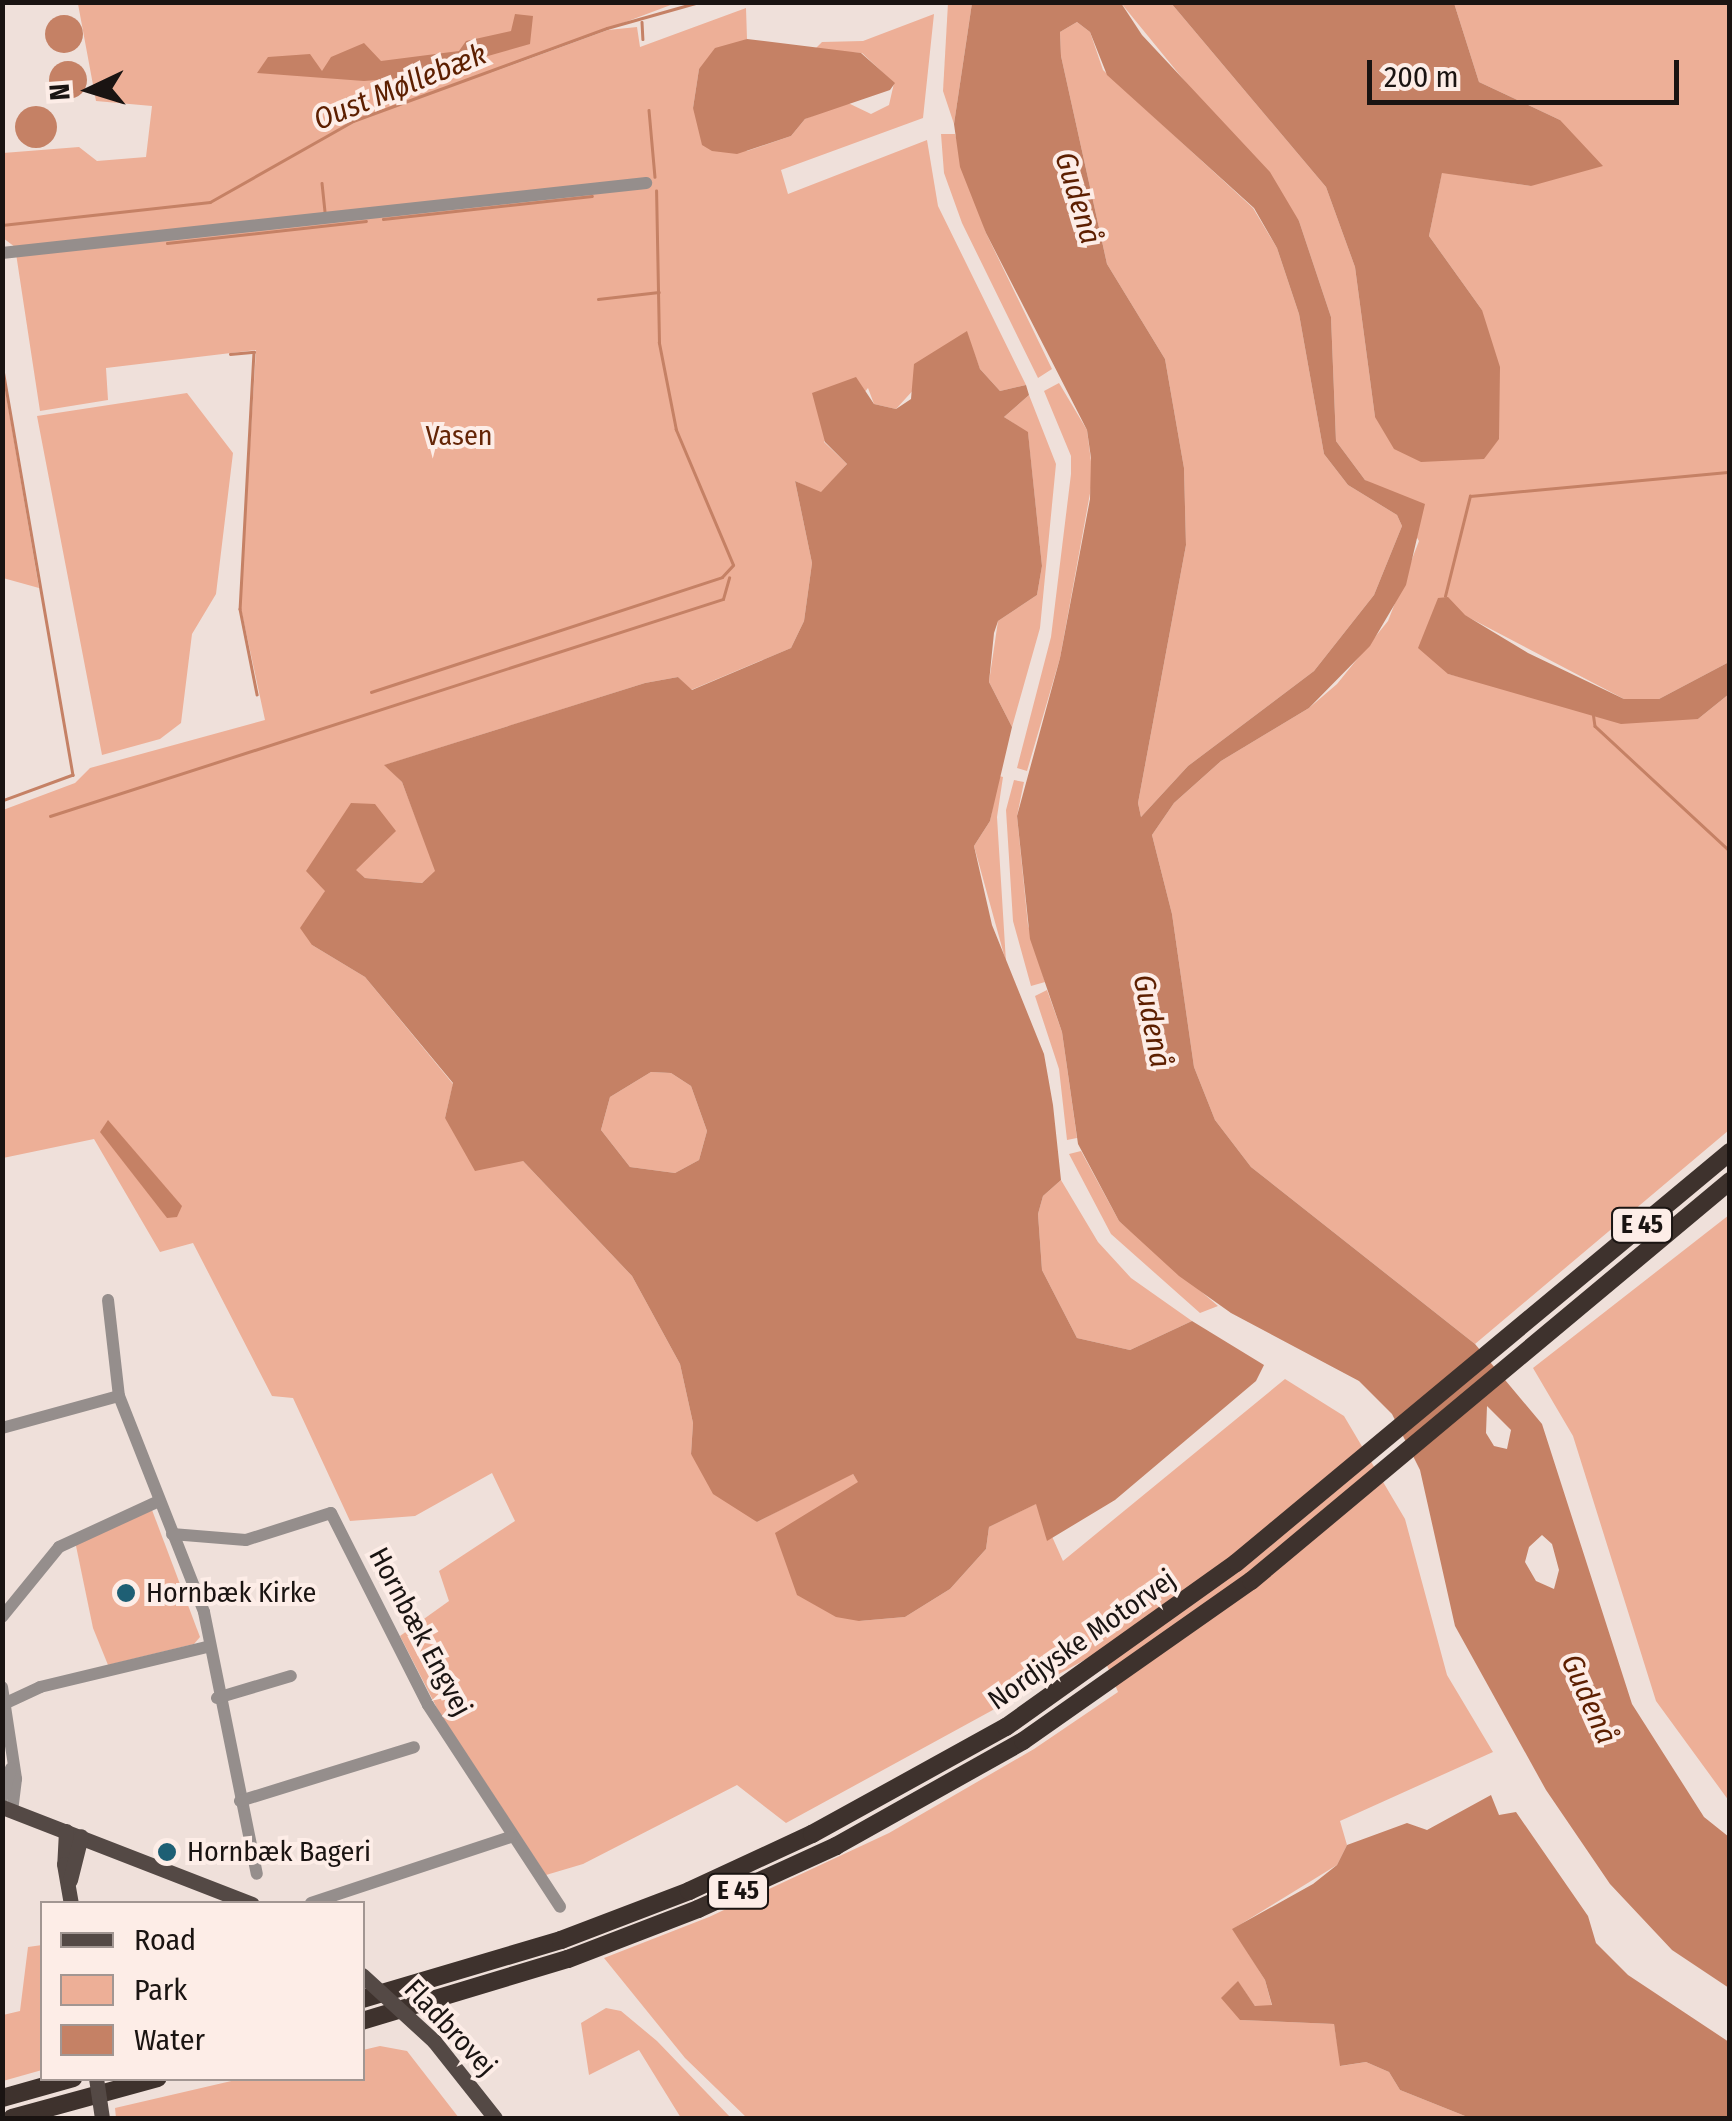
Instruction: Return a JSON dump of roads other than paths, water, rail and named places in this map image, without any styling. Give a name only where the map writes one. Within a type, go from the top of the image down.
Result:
[{"type":"highway","name":"Nordjyske Motorvej","points":[[365,1998],[562,1940],[689,1891],[828,1825],[1074,1681],[1236,1564],[1730,1152]]},
{"type":"highway","name":"Nordjyske Motorvej","points":[[365,2020],[568,1959],[698,1909],[836,1846],[1087,1700],[1251,1581],[1730,1182]]},
{"type":"highway","points":[[2,2095],[51,2081]]},
{"type":"highway","points":[[2,2095],[61,2081]]},
{"type":"highway","points":[[12,2118],[147,2081]]},
{"type":"highway","points":[[21,2118],[72,2102]]},
{"type":"main road","points":[[6,1805],[244,1901]]},
{"type":"main road","points":[[72,1901],[69,1884],[74,1833]]},
{"type":"main road","name":"Fladbrovej","points":[[365,1979],[434,2041],[495,2118]]},
{"type":"main road","points":[[96,2081],[102,2118]]},
{"type":"street","points":[[2,253],[646,183]]},
{"type":"street","points":[[108,1300],[119,1396],[204,1612],[217,1698],[257,1874]]},
{"type":"street","points":[[2,1428],[119,1396]]},
{"type":"street","points":[[2,1617],[59,1546],[159,1501]]},
{"type":"street","name":"Hornbæk Engvej","points":[[172,1534],[246,1540],[331,1513],[428,1706],[510,1837],[560,1906]]},
{"type":"street","points":[[6,1702],[40,1687],[207,1647]]},
{"type":"street","points":[[217,1698],[290,1676]]},
{"type":"street","points":[[2,1687],[12,1761],[6,1805]]},
{"type":"street","points":[[240,1801],[414,1746]]},
{"type":"street","points":[[316,1901],[510,1837]]},
{"type":"water","name":"Gudenå","points":[[972,3],[1121,3],[1142,35],[1270,172],[1299,221],[1331,317],[1336,441],[1365,480],[1425,504],[1406,585],[1370,646],[1309,708],[1221,761],[1174,803],[1152,835],[1172,914],[1194,1067],[1215,1120],[1251,1167],[1475,1344],[1542,1424],[1632,1704],[1704,1817],[1729,1837],[1729,1988],[1672,1950],[1610,1884],[1546,1790],[1455,1626],[1420,1470],[1392,1414],[1359,1381],[1231,1313],[1179,1276],[1119,1221],[1078,1144],[1062,1032],[1030,939],[1017,816],[1060,658],[1090,499],[1091,458],[1087,430],[986,233],[960,167],[954,124]],"holes":[[[1077,22],[1090,32],[1107,75],[1254,208],[1277,248],[1299,314],[1324,454],[1348,485],[1397,515],[1402,526],[1374,595],[1314,671],[1188,766],[1141,817],[1138,803],[1186,545],[1184,468],[1165,359],[1107,264],[1061,56],[1060,32]],[[1487,1406],[1511,1430],[1507,1449],[1494,1446],[1486,1433]],[[1542,1535],[1552,1544],[1559,1570],[1554,1589],[1536,1581],[1525,1562],[1529,1547]]]},
{"type":"water","points":[[1171,3],[1454,3],[1479,82],[1560,120],[1603,166],[1531,186],[1442,173],[1429,236],[1482,310],[1500,367],[1499,439],[1484,459],[1421,462],[1394,449],[1375,417],[1355,267],[1326,187]]},
{"type":"water","points":[[515,14],[533,16],[530,44],[414,77],[364,81],[257,73],[268,57],[310,54],[322,71],[331,57],[364,43],[381,61],[459,51],[466,41],[511,31]]},
{"type":"water","points":[[64,15],[77,21],[83,34],[77,47],[64,53],[51,47],[45,34],[51,21]]},
{"type":"water","points":[[747,39],[861,53],[895,83],[890,90],[805,119],[791,136],[737,154],[712,151],[702,145],[693,108],[699,69],[715,48]]},
{"type":"water","points":[[68,61],[81,67],[87,80],[81,93],[68,99],[55,93],[49,80],[55,67]]},
{"type":"water","points":[[36,106],[51,112],[57,127],[51,142],[36,148],[21,142],[15,127],[21,112]]},
{"type":"water","points":[[967,331],[980,369],[1000,391],[1026,385],[1029,395],[1004,417],[1028,432],[1042,566],[1037,595],[998,621],[994,633],[989,682],[1012,727],[990,821],[974,846],[992,925],[1044,1054],[1053,1105],[1061,1180],[1043,1196],[1038,1214],[1042,1270],[1077,1338],[1130,1350],[1192,1321],[1264,1365],[1256,1381],[1115,1500],[1047,1541],[1036,1504],[989,1527],[986,1549],[950,1589],[905,1617],[859,1621],[836,1617],[797,1595],[775,1533],[858,1482],[853,1474],[757,1522],[713,1494],[691,1454],[693,1423],[680,1364],[632,1276],[523,1161],[475,1171],[445,1118],[453,1083],[365,977],[312,945],[300,928],[325,891],[306,871],[351,803],[375,804],[396,831],[356,870],[365,878],[422,883],[435,871],[402,782],[384,765],[645,683],[678,677],[692,690],[791,648],[804,621],[812,563],[795,481],[821,492],[847,464],[825,442],[812,393],[856,377],[874,404],[896,409],[911,399],[914,364]],"holes":[[[651,1072],[671,1073],[691,1086],[707,1131],[699,1160],[675,1173],[630,1167],[601,1130],[610,1097]]]},
{"type":"water","points":[[1448,597],[1465,615],[1528,653],[1624,699],[1659,699],[1729,662],[1729,694],[1698,719],[1621,724],[1448,674],[1418,648],[1438,598]]},
{"type":"water","points":[[108,1120],[182,1206],[177,1217],[167,1218],[100,1132]]},
{"type":"water","points":[[1491,1795],[1499,1815],[1516,1812],[1588,1916],[1596,1943],[1628,1975],[1729,2042],[1729,2118],[1470,2118],[1400,2090],[1389,2072],[1366,2062],[1340,2066],[1334,2024],[1240,2020],[1221,1998],[1238,1981],[1255,2006],[1272,2005],[1265,1980],[1232,1929],[1313,1884],[1337,1865],[1347,1845],[1407,1823],[1427,1830]]},
{"type":"waterway","name":"Oust Møllebæk","points":[[2,225],[210,202],[353,121],[607,28],[699,2]]},
{"type":"waterway","points":[[642,22],[643,39]]},
{"type":"waterway","points":[[649,110],[655,177]]},
{"type":"waterway","points":[[322,183],[325,212]]},
{"type":"waterway","points":[[371,692],[722,577],[733,565],[676,430],[659,343],[656,191]]},
{"type":"waterway","points":[[383,219],[592,196]]},
{"type":"waterway","points":[[167,243],[366,221]]},
{"type":"waterway","points":[[598,299],[659,292]]},
{"type":"waterway","points":[[230,354],[254,352],[240,609],[257,694]]},
{"type":"waterway","name":"Oust Møllebæk","points":[[2,364],[73,775],[2,801]]},
{"type":"waterway","points":[[1445,596],[1470,496],[1730,472]]},
{"type":"waterway","points":[[50,816],[723,599],[729,578]]},
{"type":"waterway","points":[[1593,712],[1595,726],[1730,851]]},
{"type":"place","name":"Hornbæk Kirke","points":[[126,1593]]},
{"type":"place","name":"Hornbæk Bageri","points":[[167,1852]]},
{"type":"park label","name":"Vasen","points":[[459,436]]}]
